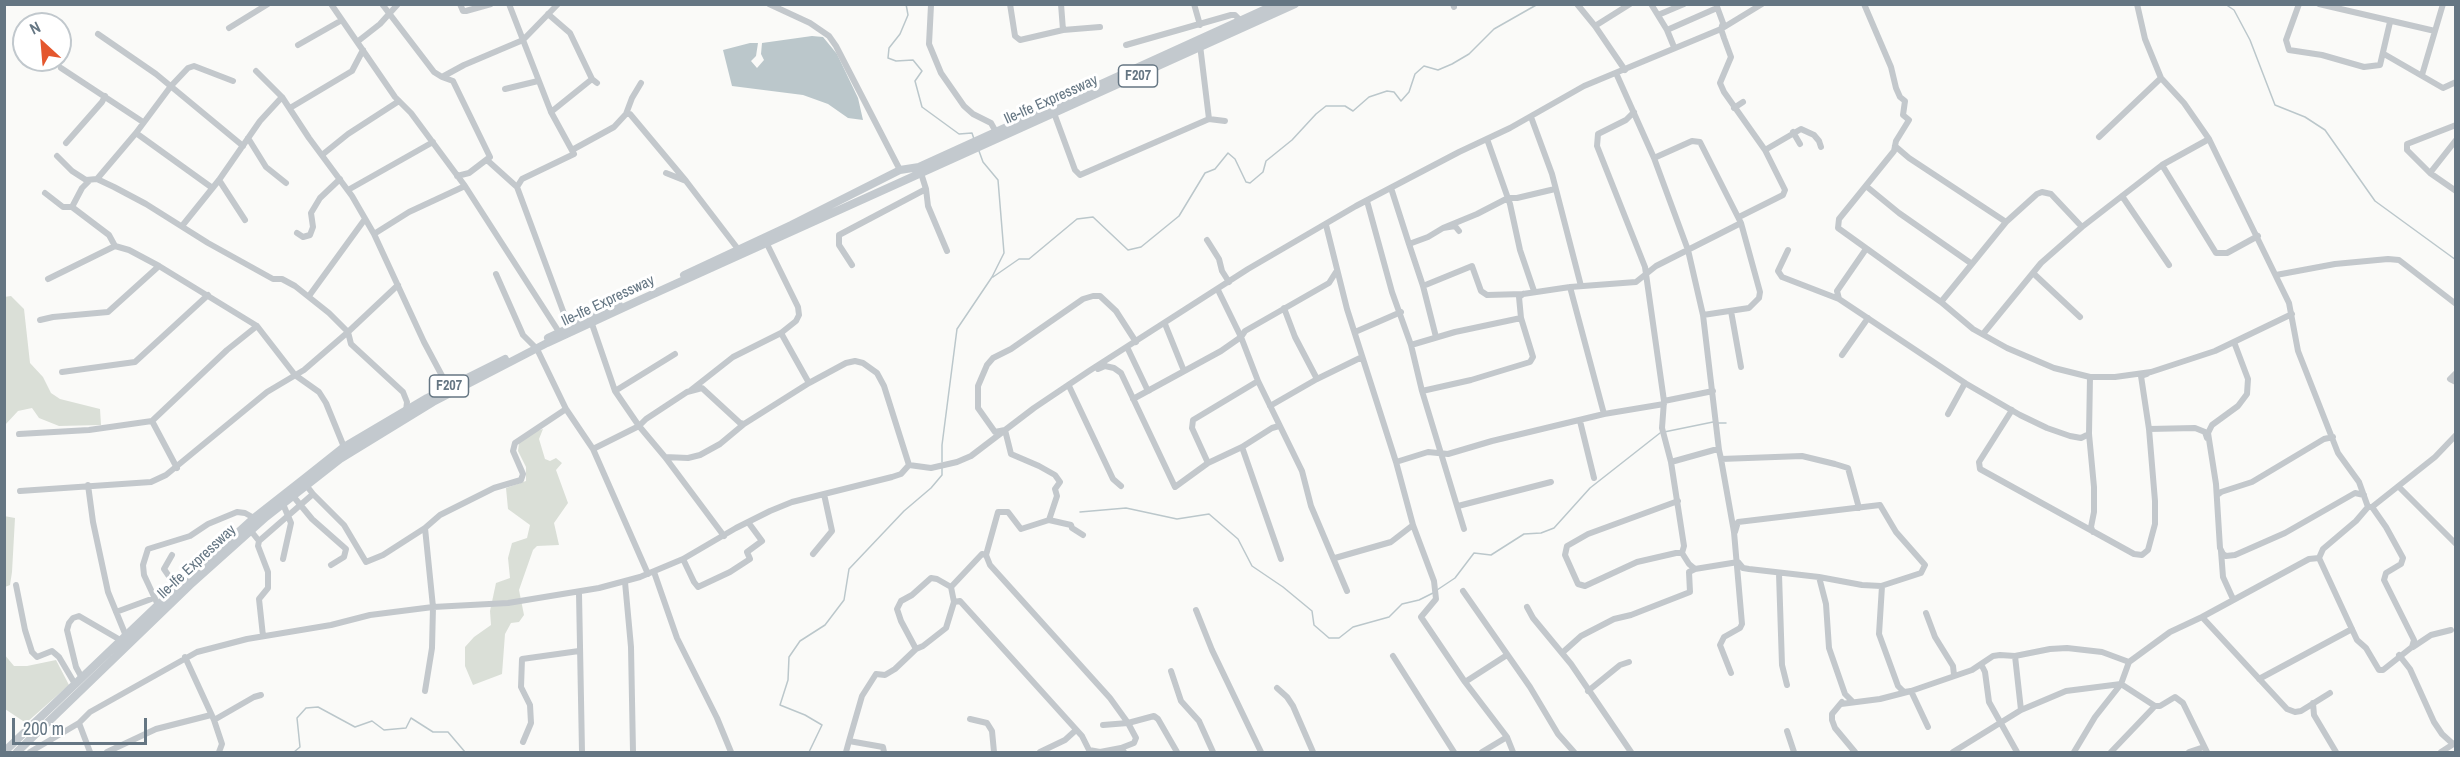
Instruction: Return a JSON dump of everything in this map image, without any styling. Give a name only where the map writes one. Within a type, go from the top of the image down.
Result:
[{"type":"main road","name":"Ile-Ife Expressway","points":[[976,144],[996,132],[1295,4]]},
{"type":"main road","name":"Ile-Ife Expressway","points":[[793,228],[976,144],[1054,113],[1200,44],[1272,5]]},
{"type":"main road","name":"Ile-Ife Expressway","points":[[16,753],[104,663],[251,531],[306,485],[356,448],[448,387],[592,324],[771,240],[900,170],[921,170]]},
{"type":"main road","name":"Ile-Ife Expressway","points":[[5,750],[79,681],[104,663],[156,602],[177,588],[254,518],[345,447],[406,411],[469,382],[569,327],[738,249],[771,240]]},
{"type":"street","points":[[229,28],[268,4]]},
{"type":"street","points":[[331,4],[399,101],[465,186],[559,332]]},
{"type":"street","points":[[382,4],[434,72],[453,81],[490,157],[469,173],[457,176]]},
{"type":"street","points":[[460,4],[466,11],[491,4]]},
{"type":"street","points":[[509,4],[551,112],[573,156],[522,179],[516,188]]},
{"type":"street","points":[[442,77],[464,64],[523,40],[558,4]]},
{"type":"street","points":[[769,4],[810,23],[829,36],[900,170]]},
{"type":"street","points":[[1010,4],[1017,39],[1020,40],[1063,30],[1100,27]]},
{"type":"street","points":[[1062,4],[1063,30]]},
{"type":"street","points":[[1194,4],[1200,25]]},
{"type":"street","points":[[1577,4],[1625,70]]},
{"type":"street","points":[[1595,26],[1630,4]]},
{"type":"street","points":[[1651,4],[1667,30],[1674,47]]},
{"type":"street","points":[[1658,15],[1684,4]]},
{"type":"street","points":[[909,465],[937,467],[971,456],[1034,408],[1089,371],[1229,282],[1367,201],[1531,117],[1576,90],[1721,29],[1762,4]]},
{"type":"street","points":[[1864,4],[1891,67],[1896,88],[1900,97],[1905,101],[1903,115],[1909,120],[1896,141],[1894,151],[1837,224],[1839,230],[1941,302],[1973,329],[2054,369],[2090,377],[2138,375],[2234,342],[2292,314]]},
{"type":"street","points":[[2137,4],[2145,39],[2162,78],[2195,117],[2210,139],[2276,275],[2292,314],[2298,351],[2338,453],[2359,482],[2370,507],[2386,527],[2403,558],[2401,564],[2386,573],[2384,580],[2393,602],[2414,636],[2412,647]]},
{"type":"street","points":[[2299,4],[2286,40],[2289,50],[2364,67],[2380,65],[2390,22]]},
{"type":"street","points":[[2319,4],[2435,31]]},
{"type":"street","points":[[2422,75],[2443,4]]},
{"type":"street","points":[[931,5],[929,44],[941,73],[964,106],[973,114],[991,123],[996,132]]},
{"type":"street","points":[[357,42],[380,24],[397,6]]},
{"type":"street","points":[[1423,286],[1472,266],[1481,291],[1487,295],[1523,294],[1570,286],[1636,282],[1656,266],[1688,250],[1785,193],[1765,150],[1734,108],[1720,83],[1731,57],[1721,29],[1723,23],[1716,6],[1667,30]]},
{"type":"street","points":[[548,14],[570,33],[595,81],[551,112]]},
{"type":"street","points":[[1126,45],[1231,15],[1235,15],[1241,21]]},
{"type":"street","points":[[298,45],[342,20]]},
{"type":"street","points":[[98,34],[171,86],[243,146]]},
{"type":"street","points":[[1200,44],[1209,119]]},
{"type":"street","points":[[290,108],[352,71],[363,50]]},
{"type":"street","points":[[2384,54],[2443,88],[2456,82]]},
{"type":"street","points":[[72,207],[82,189],[136,133],[171,86],[188,68],[194,66],[232,81]]},
{"type":"street","points":[[256,71],[282,97],[348,190],[374,234],[424,342],[448,387]]},
{"type":"street","points":[[67,72],[143,122]]},
{"type":"street","points":[[1616,73],[1654,158],[1688,250],[1703,315],[1719,450],[1738,562],[1742,624],[1740,628],[1724,637],[1720,645],[1731,673]]},
{"type":"street","points":[[2099,136],[2162,78]]},
{"type":"street","points":[[505,89],[538,81]]},
{"type":"street","points":[[572,150],[614,127],[626,114],[641,82]]},
{"type":"street","points":[[66,143],[105,96]]},
{"type":"street","points":[[182,226],[282,97]]},
{"type":"street","points":[[322,155],[348,134],[399,101]]},
{"type":"street","points":[[1734,108],[1743,102]]},
{"type":"street","points":[[1054,113],[1075,170],[1080,175],[1209,119],[1225,121]]},
{"type":"street","points":[[626,114],[636,120],[738,249]]},
{"type":"street","points":[[1562,653],[1581,636],[1614,619],[1631,615],[1690,592],[1691,568],[1682,552],[1684,546],[1678,501],[1662,428],[1664,403],[1646,274],[1597,146],[1598,134],[1635,115]]},
{"type":"street","points":[[1531,117],[1545,152],[1581,286]]},
{"type":"street","points":[[2456,125],[2407,144],[2407,150],[2430,173],[2456,191]]},
{"type":"street","points":[[1765,150],[1801,129],[1807,130],[1819,141],[1821,147]]},
{"type":"street","points":[[1793,132],[1800,144]]},
{"type":"street","points":[[136,133],[211,187]]},
{"type":"street","points":[[248,138],[266,167],[286,183]]},
{"type":"street","points":[[1487,139],[1508,198],[1520,250],[1534,291]]},
{"type":"street","points":[[1983,334],[2033,273],[2082,227],[2162,165],[2210,139]]},
{"type":"street","points":[[2430,173],[2456,140]]},
{"type":"street","points":[[1654,158],[1692,141],[1700,142],[1740,220],[1760,298],[1749,308],[1703,315]]},
{"type":"street","points":[[348,190],[433,142]]},
{"type":"street","points":[[1894,146],[2006,222]]},
{"type":"street","points":[[57,156],[72,171],[86,180],[94,179],[146,204],[231,256],[273,279],[282,279],[309,296],[348,332],[351,344],[403,392],[407,402],[406,411]]},
{"type":"street","points":[[487,160],[516,188],[569,327]]},
{"type":"street","points":[[2162,165],[2216,253],[2227,253],[2258,236]]},
{"type":"street","points":[[921,170],[928,206],[947,251]]},
{"type":"street","points":[[666,173],[686,181]]},
{"type":"street","points":[[297,233],[303,237],[310,235],[313,227],[311,213],[320,198],[340,179]]},
{"type":"street","points":[[219,180],[245,220]]},
{"type":"street","points":[[374,234],[410,212],[465,186]]},
{"type":"street","points":[[1866,186],[1899,213],[1972,264]]},
{"type":"street","points":[[1391,188],[1423,286],[1436,337]]},
{"type":"street","points":[[852,265],[839,245],[839,235],[926,189]]},
{"type":"street","points":[[1409,244],[1508,198],[1555,189]]},
{"type":"street","points":[[45,193],[63,207],[72,207],[109,235],[115,246]]},
{"type":"street","points":[[1941,302],[2006,222],[2037,194],[2051,194],[2082,227]]},
{"type":"street","points":[[2121,196],[2169,266]]},
{"type":"street","points":[[1367,201],[1392,292],[1412,345],[1422,391],[1464,529]]},
{"type":"street","points":[[309,296],[365,219]]},
{"type":"street","points":[[1326,225],[1336,272],[1396,462],[1413,525],[1435,589],[1436,597],[1431,607],[1421,616],[1465,682],[1507,737],[1513,753]]},
{"type":"street","points":[[1443,228],[1455,226],[1459,231]]},
{"type":"street","points":[[593,449],[639,426],[733,357],[781,333],[796,321],[799,315],[798,307],[771,240]]},
{"type":"street","points":[[1207,240],[1220,259],[1222,271],[1229,282]]},
{"type":"street","points":[[48,279],[115,246],[129,250],[257,326],[295,375],[319,392],[345,447]]},
{"type":"street","points":[[1834,293],[1866,249]]},
{"type":"street","points":[[1788,250],[1778,274],[1834,293],[1839,299],[1965,383],[2012,410],[2047,428],[2070,436],[2081,438],[2089,434]]},
{"type":"street","points":[[2276,275],[2335,264],[2399,260],[2456,304]]},
{"type":"street","points":[[40,320],[108,312],[159,267]]},
{"type":"street","points":[[1133,399],[1184,371],[1241,337],[1245,331],[1329,283],[1336,272]]},
{"type":"street","points":[[2033,273],[2057,298],[2080,317]]},
{"type":"street","points":[[496,274],[523,335],[536,347],[566,409],[593,449],[731,753]]},
{"type":"street","points":[[20,491],[151,482],[177,468],[267,392],[315,361],[398,285]]},
{"type":"street","points":[[1570,286],[1604,414]]},
{"type":"street","points":[[1218,290],[1241,337],[1258,381],[1302,471],[1311,506],[1335,558],[1347,591]]},
{"type":"street","points":[[1422,391],[1471,380],[1530,362],[1533,357],[1521,318],[1519,297],[1523,294]]},
{"type":"street","points":[[62,372],[135,362],[208,295]]},
{"type":"street","points":[[1005,430],[995,432],[978,408],[978,386],[987,365],[993,358],[1011,349],[1083,299],[1093,296],[1100,296],[1116,311],[1136,342]]},
{"type":"street","points":[[1284,308],[1295,337],[1317,379]]},
{"type":"street","points":[[1731,310],[1741,367]]},
{"type":"street","points":[[1355,332],[1401,312]]},
{"type":"street","points":[[1412,345],[1436,337],[1521,318]]},
{"type":"street","points":[[1842,355],[1868,318]]},
{"type":"street","points":[[592,324],[615,391],[639,426],[724,536]]},
{"type":"street","points":[[1165,324],[1184,371]]},
{"type":"street","points":[[19,434],[89,430],[152,421],[227,350],[257,326]]},
{"type":"street","points":[[781,333],[808,383]]},
{"type":"street","points":[[2208,442],[2212,425],[2238,406],[2247,394],[2248,379],[2234,342]]},
{"type":"street","points":[[1127,347],[1148,391],[1151,390]]},
{"type":"street","points":[[615,391],[675,354]]},
{"type":"street","points":[[1270,406],[1362,357]]},
{"type":"street","points":[[665,457],[688,458],[700,455],[720,444],[744,424],[808,383],[846,363],[855,361],[878,373],[909,465]]},
{"type":"street","points":[[1089,371],[1105,366],[1119,370],[1175,487],[1208,463],[1279,426]]},
{"type":"street","points":[[2456,373],[2450,379],[2456,382]]},
{"type":"street","points":[[2012,410],[1979,462],[1980,470],[2093,532],[2142,555],[2148,550],[2155,524],[2155,501],[2149,429],[2138,375]]},
{"type":"street","points":[[2090,377],[2089,434],[2094,487],[2094,512],[2091,527],[2093,532]]},
{"type":"street","points":[[1208,463],[1192,428],[1193,420],[1258,381]]},
{"type":"street","points":[[1948,414],[1965,383]]},
{"type":"street","points":[[1069,386],[1113,479],[1121,486]]},
{"type":"street","points":[[687,392],[702,388],[740,423],[744,424]]},
{"type":"street","points":[[1396,462],[1428,452],[1448,454],[1518,434],[1713,391]]},
{"type":"street","points":[[306,485],[312,494],[344,525],[366,562],[383,555],[440,515],[494,488],[521,480],[523,474],[513,451],[515,443],[566,409]]},
{"type":"street","points":[[152,421],[177,468]]},
{"type":"street","points":[[1580,421],[1594,478]]},
{"type":"street","points":[[2149,429],[2195,428],[2205,432],[2216,484],[2222,571],[2233,599]]},
{"type":"street","points":[[1005,430],[1011,454],[1039,466],[1060,482],[1055,489],[1057,496],[1049,520]]},
{"type":"street","points":[[2451,630],[2431,635],[2399,655],[2383,670],[2379,670],[2352,629],[2319,558],[2323,549],[2370,507],[2435,458],[2456,435]]},
{"type":"street","points":[[2217,495],[2252,482],[2324,439],[2333,437]]},
{"type":"street","points":[[1242,447],[1281,559]]},
{"type":"street","points":[[1671,462],[1719,450]]},
{"type":"street","points":[[1721,459],[1802,456],[1848,468],[1859,508]]},
{"type":"street","points":[[30,753],[79,723],[90,712],[185,657],[206,649],[263,636],[331,625],[370,615],[433,607],[508,603],[625,582],[683,559],[748,522],[792,502],[892,477],[901,474],[909,465]]},
{"type":"street","points":[[1458,506],[1551,482]]},
{"type":"street","points":[[2216,484],[2223,491]]},
{"type":"street","points":[[88,485],[105,580],[124,639]]},
{"type":"street","points":[[2399,487],[2456,544]]},
{"type":"street","points":[[2220,548],[2226,556],[2235,555],[2285,532],[2355,493],[2364,495]]},
{"type":"street","points":[[259,542],[312,494]]},
{"type":"street","points":[[813,554],[832,531],[824,494]]},
{"type":"street","points":[[293,496],[300,506],[346,549],[344,557],[331,565]]},
{"type":"street","points":[[1678,501],[1588,534],[1567,546],[1564,555],[1578,584],[1585,586],[1637,562],[1682,552]]},
{"type":"street","points":[[283,504],[291,523],[283,559]]},
{"type":"street","points":[[1734,532],[1738,522],[1880,505],[1896,532],[1925,565],[1921,573],[1882,586],[1846,583],[1819,576],[1779,574],[1743,568],[1738,562]]},
{"type":"street","points":[[954,602],[960,601],[1076,730],[1089,750],[1094,752],[1123,750],[1136,738],[1128,723],[1110,698],[990,565],[986,555],[998,512],[1008,512],[1021,529],[1049,520],[1071,525],[1083,535]]},
{"type":"street","points":[[116,612],[156,602],[144,575],[143,565],[148,549],[190,536],[208,524],[237,513],[245,513],[254,518]]},
{"type":"street","points":[[683,559],[698,587],[730,572],[750,559],[747,552],[762,541],[748,522]]},
{"type":"street","points":[[1335,558],[1392,542],[1413,525]]},
{"type":"street","points":[[424,528],[433,607],[432,648],[426,691]]},
{"type":"street","points":[[251,531],[259,542],[258,546],[268,572],[268,588],[259,599],[263,636]]},
{"type":"street","points":[[951,587],[982,554],[986,555]]},
{"type":"street","points":[[172,555],[164,569],[177,588]]},
{"type":"street","points":[[2074,753],[2095,717],[2121,684],[2129,662],[2170,632],[2309,559],[2319,558]]},
{"type":"street","points":[[1691,568],[1738,562]]},
{"type":"street","points":[[1779,574],[1782,665],[1786,685]]},
{"type":"street","points":[[1819,576],[1826,603],[1829,648],[1845,694],[1853,702]]},
{"type":"street","points":[[846,753],[862,696],[876,674],[885,675],[895,669],[916,649],[946,628],[954,602],[951,587],[937,579],[930,578],[912,595],[901,601],[897,609],[916,649]]},
{"type":"street","points":[[625,582],[631,647],[633,753]]},
{"type":"street","points":[[16,585],[32,652],[37,657],[52,651],[79,681]]},
{"type":"street","points":[[1882,586],[1879,634],[1898,686],[1904,692],[1911,692]]},
{"type":"street","points":[[1463,591],[1530,687],[1558,734],[1574,753]]},
{"type":"street","points":[[579,592],[582,753]]},
{"type":"street","points":[[1527,607],[1533,618],[1562,653],[1631,753]]},
{"type":"street","points":[[1196,610],[1216,659],[1261,753]]},
{"type":"street","points":[[1926,613],[1935,637],[1953,666],[1954,675]]},
{"type":"street","points":[[79,681],[67,630],[73,618],[79,616],[124,639]]},
{"type":"street","points":[[2202,617],[2291,712],[2301,711],[2330,693]]},
{"type":"street","points":[[2259,679],[2352,629]]},
{"type":"street","points":[[1841,704],[1911,692],[1972,670],[1993,656],[2015,656],[2067,648],[2102,652],[2129,662]]},
{"type":"street","points":[[523,742],[531,723],[530,705],[521,687],[522,659],[579,651]]},
{"type":"street","points":[[1465,682],[1507,655]]},
{"type":"street","points":[[2399,655],[2410,669],[2434,722],[2442,734],[2454,744],[2441,753]]},
{"type":"street","points":[[1393,656],[1454,753]]},
{"type":"street","points":[[2015,656],[2021,710]]},
{"type":"street","points":[[185,657],[222,744],[219,753]]},
{"type":"street","points":[[1588,691],[1620,665],[1629,662]]},
{"type":"street","points":[[1981,664],[1985,672],[1989,702],[2017,753]]},
{"type":"street","points":[[1171,671],[1181,701],[1199,722],[1213,753]]},
{"type":"street","points":[[1954,752],[2021,710],[2066,691],[2121,684],[2155,706],[2160,706],[2175,696],[2179,698],[2206,750],[2189,753]]},
{"type":"street","points":[[1277,688],[1293,706],[1313,753]]},
{"type":"street","points":[[1911,692],[1928,727]]},
{"type":"street","points":[[1845,694],[1844,700],[1832,714],[1832,720],[1835,728],[1855,753]]},
{"type":"street","points":[[107,753],[156,729],[212,717],[261,695]]},
{"type":"street","points":[[2313,703],[2314,715],[2336,753]]},
{"type":"street","points":[[2111,753],[2155,706]]},
{"type":"street","points":[[1103,725],[1128,723],[1154,716],[1177,753]]},
{"type":"street","points":[[970,719],[987,723],[992,731],[994,753]]},
{"type":"street","points":[[79,723],[90,753]]},
{"type":"street","points":[[1040,753],[1065,740],[1076,730]]},
{"type":"street","points":[[1787,731],[1794,753]]},
{"type":"street","points":[[1482,753],[1507,737]]},
{"type":"street","points":[[849,741],[867,742],[883,747],[884,753]]},
{"type":"street","points":[[121,746],[126,753]]},
{"type":"shaded area","points":[[812,36],[823,37],[837,54],[858,98],[863,120],[848,118],[828,104],[803,95],[732,86],[723,50],[758,43],[756,56],[751,61],[757,68],[764,60],[761,54],[762,43]]},
{"type":"shaded area","points":[[11,296],[24,309],[30,363],[43,377],[51,393],[60,399],[100,409],[101,425],[59,426],[39,418],[32,408],[18,411],[5,425],[4,297]]},
{"type":"shaded area","points":[[543,429],[539,439],[545,459],[550,461],[556,458],[562,463],[556,470],[568,503],[554,523],[559,545],[537,546],[533,550],[519,590],[524,615],[519,622],[511,623],[505,634],[502,674],[473,685],[465,666],[465,647],[474,637],[491,625],[490,611],[496,583],[510,578],[508,558],[512,543],[527,538],[530,525],[508,509],[506,488],[526,481],[526,467],[518,451],[519,443],[533,432]]},
{"type":"shaded area","points":[[4,516],[15,518],[12,572],[10,585],[5,587]]},
{"type":"shaded area","points":[[4,654],[14,666],[27,666],[56,660],[69,685],[26,723],[5,709]]},
{"type":"waterway","points":[[906,4],[908,15],[900,34],[889,48],[888,58],[896,61],[913,60],[922,71],[915,81],[922,107],[959,134],[972,133],[974,139]]},
{"type":"waterway","points":[[993,277],[1019,259],[1029,259],[1077,219],[1093,217],[1128,250],[1141,247],[1179,216],[1205,173],[1215,169],[1228,153],[1235,159],[1246,182],[1250,183],[1263,172],[1266,161],[1292,140],[1326,106],[1345,106],[1353,111],[1369,97],[1387,91],[1394,92],[1401,101],[1409,92],[1415,74],[1424,66],[1438,70],[1452,64],[1469,54],[1494,29],[1538,4]]},
{"type":"waterway","points":[[2225,4],[2234,10],[2250,40],[2275,105],[2305,117],[2325,130],[2375,201],[2456,260]]},
{"type":"waterway","points":[[942,462],[942,445],[957,329],[992,277],[1004,253],[998,180],[983,162],[979,151]]},
{"type":"waterway","points":[[1664,432],[1713,422]]},
{"type":"waterway","points":[[1717,423],[1726,423]]},
{"type":"waterway","points":[[1437,590],[1455,578],[1474,553],[1491,555],[1524,534],[1541,533],[1554,528],[1590,488],[1660,433]]},
{"type":"waterway","points":[[809,752],[822,725],[780,705],[788,680],[789,657],[800,641],[825,625],[844,600],[849,569],[904,511],[931,488],[942,475],[942,467]]},
{"type":"waterway","points":[[1080,512],[1126,508],[1177,519],[1209,514],[1238,539],[1252,566],[1283,587],[1312,611],[1314,625],[1329,638],[1339,638],[1353,627],[1389,617],[1402,604],[1419,600],[1433,593]]},
{"type":"waterway","points":[[294,752],[300,747],[297,718],[306,708],[318,707],[355,727],[372,721],[384,730],[406,728],[411,718],[433,732],[448,732],[465,752]]}]
